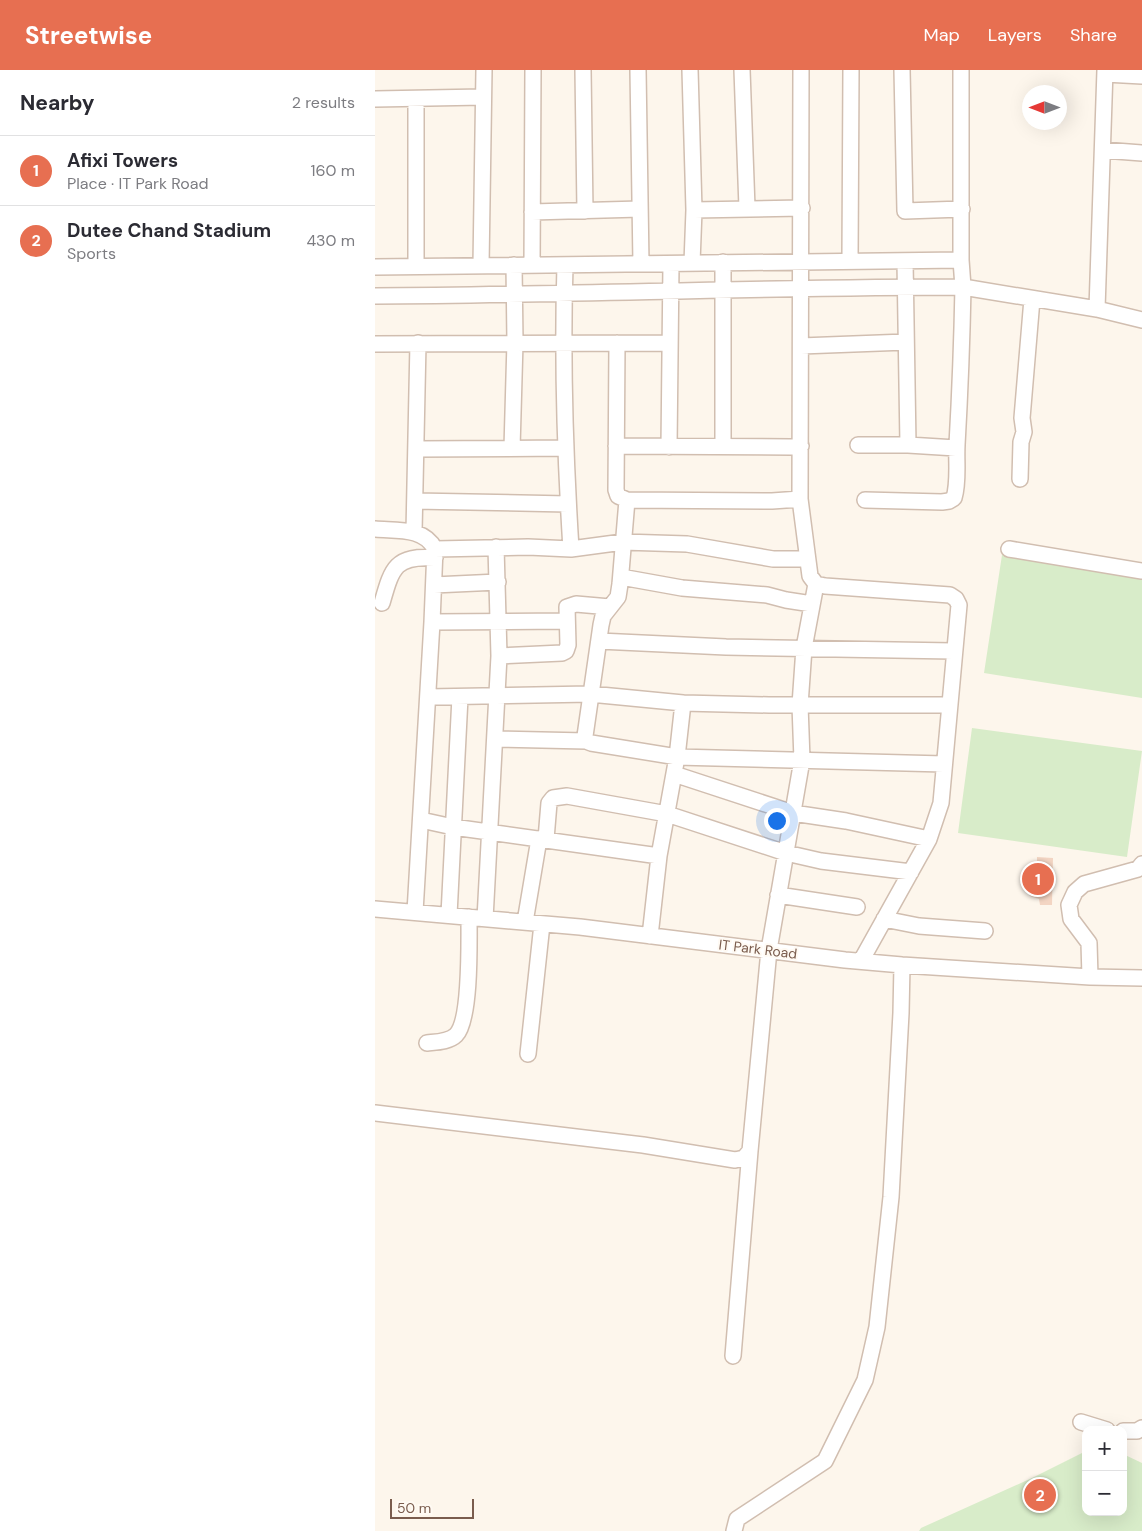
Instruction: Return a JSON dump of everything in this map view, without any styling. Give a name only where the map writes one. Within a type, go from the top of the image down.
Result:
[{"type":"street","points":[[481,266],[484,70]]},
{"type":"street","points":[[532,265],[533,70]]},
{"type":"street","points":[[583,70],[585,211]]},
{"type":"street","points":[[638,70],[641,264]]},
{"type":"street","points":[[690,70],[694,210],[693,263]]},
{"type":"street","points":[[742,70],[747,208]]},
{"type":"street","points":[[801,70],[800,499],[810,576],[816,584],[825,586],[950,595],[959,605],[953,650],[941,803],[929,839],[861,961]]},
{"type":"street","points":[[850,261],[851,70]]},
{"type":"street","points":[[903,70],[905,212],[962,209]]},
{"type":"street","points":[[865,500],[942,502],[954,498],[957,489],[963,287],[961,260],[961,70]]},
{"type":"street","points":[[1097,309],[1105,72],[1142,76]]},
{"type":"street","points":[[375,99],[483,97]]},
{"type":"street","points":[[416,99],[416,266]]},
{"type":"street","points":[[1103,150],[1142,153]]},
{"type":"street","points":[[694,210],[802,208]]},
{"type":"street","points":[[533,212],[640,209]]},
{"type":"street","points":[[375,267],[961,260]]},
{"type":"street","points":[[905,261],[907,444]]},
{"type":"street","points":[[723,262],[723,446]]},
{"type":"street","points":[[669,447],[671,264]]},
{"type":"street","points":[[511,448],[515,342],[514,265]]},
{"type":"street","points":[[565,265],[565,448],[571,549]]},
{"type":"street","points":[[375,296],[963,287],[1097,309],[1142,320]]},
{"type":"street","points":[[1020,479],[1021,442],[1024,432],[1022,418],[1032,299]]},
{"type":"street","points":[[375,344],[515,342],[670,343]]},
{"type":"street","points":[[801,346],[906,342]]},
{"type":"street","points":[[414,532],[418,343]]},
{"type":"street","points":[[617,343],[616,490],[618,496],[627,500],[772,501],[800,499]]},
{"type":"street","points":[[858,444],[907,444],[957,448]]},
{"type":"street","points":[[617,446],[801,446]]},
{"type":"street","points":[[417,450],[565,448]]},
{"type":"street","points":[[586,740],[590,694],[603,616],[618,597],[627,500]]},
{"type":"street","points":[[415,501],[568,504]]},
{"type":"street","points":[[375,530],[414,532],[426,537],[431,542],[435,553],[415,912]]},
{"type":"street","points":[[382,603],[387,584],[397,565],[407,558],[435,553],[496,547],[571,549],[623,542],[687,544],[773,559],[807,559]]},
{"type":"street","points":[[485,919],[498,696],[499,656],[496,547]]},
{"type":"street","points":[[1009,549],[1142,571]]},
{"type":"street","points":[[621,578],[682,588],[767,595],[812,604]]},
{"type":"street","points":[[434,585],[498,582]]},
{"type":"street","points":[[733,1356],[769,950],[802,760],[800,705],[804,648],[816,584]]},
{"type":"street","points":[[499,656],[562,653],[566,650],[567,606],[571,604],[610,607]]},
{"type":"street","points":[[432,622],[567,621]]},
{"type":"street","points":[[599,641],[726,647],[953,650]]},
{"type":"street","points":[[428,697],[590,694],[683,703],[950,706]]},
{"type":"street","points":[[449,915],[460,696]]},
{"type":"street","points":[[649,936],[659,856],[677,757],[683,703]]},
{"type":"street","points":[[495,739],[586,740],[591,743],[677,757],[945,764]]},
{"type":"street","points":[[674,774],[793,813],[846,821],[929,839]]},
{"type":"street","points":[[525,922],[549,803],[558,796],[667,814],[786,853],[821,861],[911,872]]},
{"type":"street","points":[[421,820],[453,827],[659,856]]},
{"type":"street","points":[[1090,977],[1089,943],[1071,919],[1069,905],[1075,892],[1084,884],[1138,869],[1142,864]]},
{"type":"street","points":[[778,896],[857,907]]},
{"type":"street","name":"IT Park Road","points":[[375,909],[525,922],[901,965],[1090,977],[1142,978]]},
{"type":"street","points":[[427,1043],[448,1040],[457,1034],[464,1017],[469,955],[469,917]]},
{"type":"street","points":[[884,918],[919,926],[985,931]]},
{"type":"street","points":[[528,1054],[542,924]]},
{"type":"street","points":[[734,1531],[737,1519],[825,1461],[865,1380],[877,1327],[891,1197],[901,965]]},
{"type":"street","points":[[375,1113],[643,1145],[735,1160],[744,1158],[750,1151]]},
{"type":"street","points":[[1081,1422],[1094,1426]]},
{"type":"street","points":[[1127,1431],[1137,1431],[1142,1428]]},
{"type":"green space","points":[[1002,555],[1142,577],[1142,698],[984,673]]},
{"type":"green space","points":[[972,728],[1142,751],[1127,857],[958,833]]},
{"type":"green space","points":[[1082,1453],[1082,1516],[1127,1516],[1127,1456],[1142,1463],[1142,1531],[919,1531],[921,1528],[1032,1478]]},
{"type":"building","points":[[1037,857],[1053,858],[1052,905],[1040,905],[1039,899],[1030,896],[1027,886],[1023,885],[1024,872],[1033,872],[1033,866],[1037,866]]},
{"type":"place","name":"Afixi Towers","points":[[1038,879]]},
{"type":"place","name":"Dutee Chand Stadium","points":[[1040,1495]]}]
